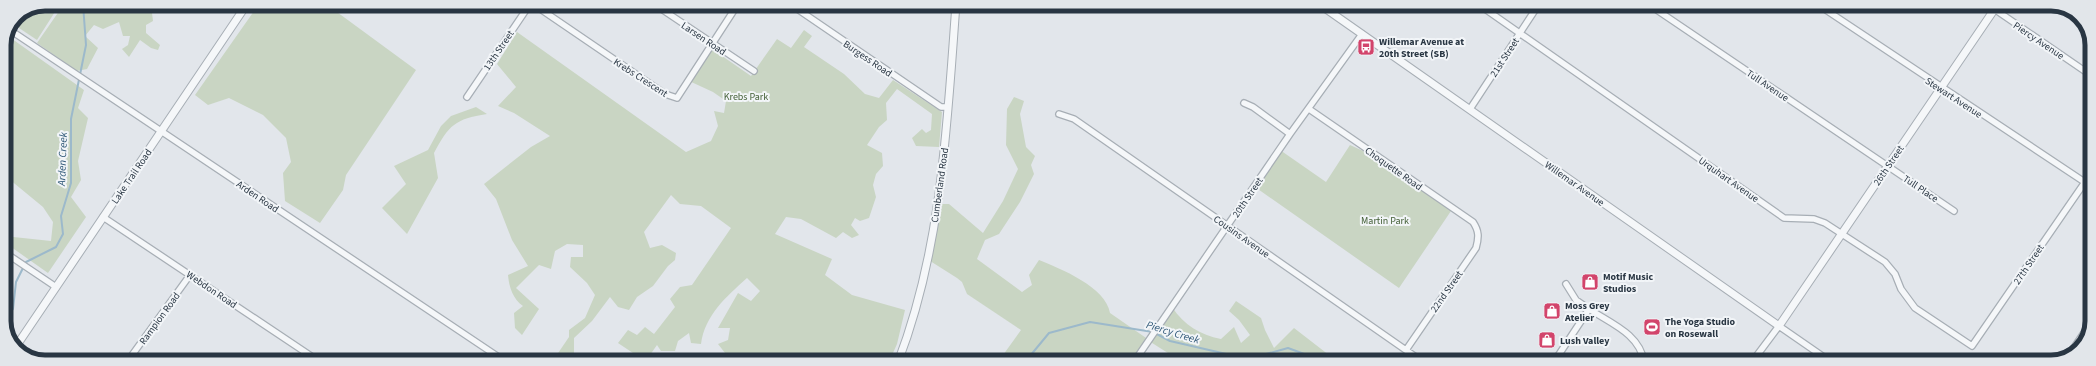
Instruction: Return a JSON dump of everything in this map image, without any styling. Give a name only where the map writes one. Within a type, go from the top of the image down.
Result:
[{"type":"street","name":"Lake Trail Road","points":[[19,342],[242,11]]},
{"type":"street","name":"13th Street","points":[[466,97],[525,11]]},
{"type":"street","name":"Krebs Crescent","points":[[543,11],[665,94],[677,98],[733,11]]},
{"type":"street","name":"Larsen Road","points":[[664,11],[754,72]]},
{"type":"street","name":"Burgess Road","points":[[800,11],[941,107],[948,108]]},
{"type":"street","name":"Cumberland Road","points":[[900,355],[918,305],[943,163],[955,11]]},
{"type":"street","name":"Willemar Avenue","points":[[1329,11],[1821,355]]},
{"type":"street","name":"Urquhart Avenue","points":[[1488,11],[1784,218],[1814,219],[1825,223],[1885,262],[1895,274],[1901,289],[1915,308],[1972,346]]},
{"type":"street","name":"21st Street","points":[[1470,109],[1534,11]]},
{"type":"street","name":"Tull Avenue","points":[[1658,11],[1887,166]]},
{"type":"street","name":"Stewart Avenue","points":[[1827,11],[1940,88],[2084,182]]},
{"type":"street","name":"26th Street","points":[[1779,326],[1993,11]]},
{"type":"street","name":"Piercy Avenue","points":[[2002,11],[2085,71]]},
{"type":"street","name":"Arden Road","points":[[14,33],[496,355]]},
{"type":"street","name":"20th Street","points":[[1139,355],[1290,134],[1362,34]]},
{"type":"street","points":[[1244,103],[1253,107],[1290,134]]},
{"type":"street","name":"Choquette Road","points":[[1309,109],[1473,222],[1478,230]]},
{"type":"street","name":"Cousins Avenue","points":[[1059,114],[1074,118],[1413,355]]},
{"type":"street","name":"Tull Place","points":[[1887,166],[1954,211]]},
{"type":"street","name":"27th Street","points":[[1972,346],[2084,182]]},
{"type":"street","name":"Webdon Road","points":[[103,217],[310,355]]},
{"type":"street","name":"22nd Street","points":[[1406,350],[1476,248],[1478,230]]},
{"type":"street","points":[[11,257],[56,287]]},
{"type":"street","name":"Rampion Road","points":[[132,355],[190,275]]},
{"type":"street","points":[[1566,284],[1576,300],[1629,335],[1640,347],[1642,355]]},
{"type":"street","points":[[1559,355],[1589,309]]},
{"type":"street","points":[[1757,355],[1779,326]]},
{"type":"green space","points":[[45,11],[56,11],[37,40],[17,26],[26,17],[32,14]]},
{"type":"green space","points":[[59,11],[149,11],[152,13],[153,21],[146,25],[146,33],[160,45],[158,50],[151,48],[140,40],[129,57],[122,49],[128,45],[130,36],[123,36],[119,22],[103,29],[94,25],[85,36],[98,48],[87,69],[77,71],[37,43]]},
{"type":"green space","points":[[254,11],[336,11],[416,70],[346,175],[343,190],[320,223],[285,201],[283,173],[291,162],[286,138],[263,115],[229,98],[208,105],[195,95]]},
{"type":"green space","name":"Krebs Park","points":[[804,30],[812,36],[804,47],[844,74],[865,94],[879,98],[893,80],[942,112],[939,147],[916,146],[912,138],[922,129],[926,133],[931,130],[932,114],[897,89],[886,103],[887,120],[879,127],[867,145],[882,153],[883,166],[876,174],[873,185],[876,197],[869,218],[860,221],[855,218],[851,225],[859,235],[852,238],[843,232],[836,238],[801,219],[786,217],[775,234],[832,259],[825,275],[852,295],[905,310],[897,344],[892,355],[725,355],[725,353],[718,344],[728,340],[730,328],[718,328],[738,293],[751,301],[760,291],[747,278],[724,300],[712,315],[703,334],[701,344],[691,343],[689,333],[678,341],[675,351],[661,351],[657,345],[650,355],[636,355],[618,343],[628,330],[637,335],[645,327],[654,334],[675,307],[670,299],[680,287],[692,285],[731,228],[701,206],[680,204],[671,195],[644,232],[650,248],[662,245],[676,253],[675,260],[668,266],[653,286],[637,297],[629,310],[618,307],[610,297],[592,321],[574,338],[574,355],[557,355],[569,337],[569,330],[585,318],[595,295],[587,283],[570,267],[571,257],[583,257],[583,245],[567,244],[555,251],[551,269],[539,265],[516,288],[539,309],[522,335],[515,328],[514,313],[523,306],[512,292],[508,275],[528,266],[512,240],[496,199],[484,184],[531,147],[550,136],[514,113],[498,106],[516,87],[497,64],[517,32],[686,152],[711,141],[718,126],[714,111],[724,113],[726,101],[713,92],[687,80],[712,49],[751,76],[777,39],[791,48]]},
{"type":"green space","points":[[12,39],[84,90],[78,108],[88,118],[78,161],[81,180],[71,197],[86,217],[48,273],[11,247],[11,237],[51,241],[53,222],[43,207],[11,181]]},
{"type":"green space","points":[[1014,97],[1024,101],[1020,114],[1026,147],[1035,156],[1031,165],[1034,174],[1020,202],[999,234],[985,240],[977,259],[1022,292],[1032,285],[1029,275],[1039,260],[1059,268],[1092,287],[1107,304],[1110,313],[1149,340],[1172,307],[1187,324],[1206,335],[1221,339],[1234,327],[1241,343],[1250,335],[1239,320],[1229,311],[1236,301],[1261,318],[1274,348],[1294,328],[1329,355],[1171,355],[1149,341],[1139,355],[1003,355],[1021,330],[967,294],[962,282],[927,259],[937,204],[949,204],[983,233],[1003,201],[1018,169],[1006,145],[1007,109]]},
{"type":"green space","points":[[476,107],[487,114],[467,118],[454,125],[444,136],[434,153],[438,178],[407,234],[382,208],[406,184],[394,166],[428,150],[441,126],[451,116]]},
{"type":"green space","name":"Martin Park","points":[[1350,145],[1383,160],[1453,208],[1399,288],[1255,187],[1280,150],[1326,182]]},
{"type":"waterway","name":"Arden Creek","points":[[11,312],[13,309],[16,282],[26,262],[56,247],[63,234],[61,216],[71,183],[71,119],[86,45],[84,11]]},
{"type":"waterway","name":"Piercy Creek","points":[[1031,355],[1049,333],[1090,322],[1153,332],[1170,341],[1231,355]]},
{"type":"waterway","name":"Piercy Creek","points":[[1263,355],[1288,348],[1307,355]]},
{"type":"place","name":"Willemar Avenue at 20th Street (SB)","points":[[1366,47]]},
{"type":"place","name":"Motif Music Studios","points":[[1590,282]]},
{"type":"place","name":"Moss Grey Atelier","points":[[1552,311]]},
{"type":"place","name":"The Yoga Studio on Rosewall","points":[[1652,327]]},
{"type":"place","name":"Lush Valley","points":[[1547,340]]}]
